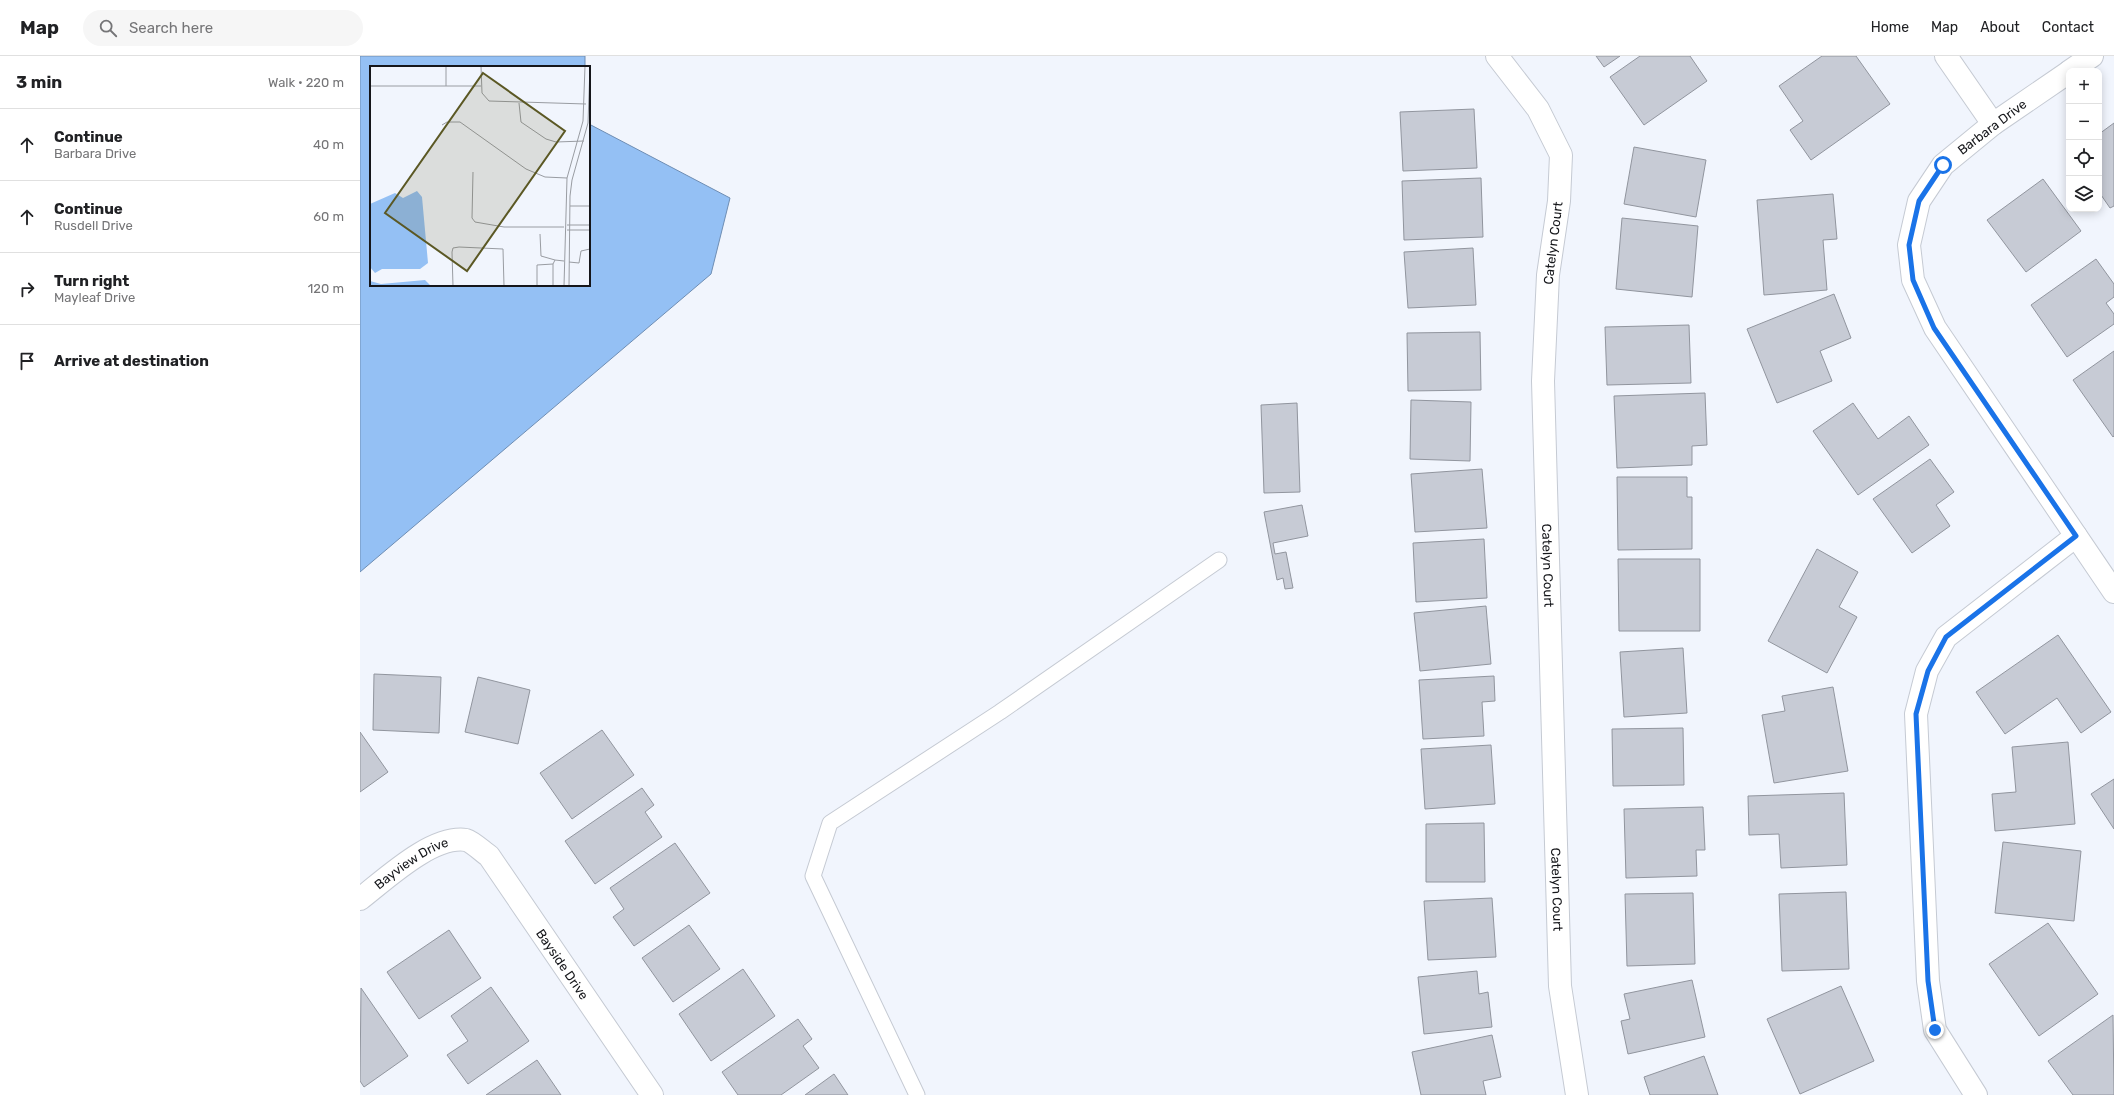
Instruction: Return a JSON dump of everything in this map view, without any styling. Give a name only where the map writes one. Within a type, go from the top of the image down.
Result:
[{"type":"street","name":"Catelyn Court","points":[[1497,56],[1538,109],[1561,155],[1559,201],[1548,276],[1543,381],[1560,986],[1576,1095]]},
{"type":"street","points":[[1946,56],[1993,124]]},
{"type":"street","name":"Barbara Drive","points":[[2074,68],[2092,56]]},
{"type":"street","name":"Barbara Drive","points":[[2066,74],[1993,124],[1943,165],[1919,201],[1909,245],[1913,280],[1934,328],[2114,592]]},
{"type":"street","points":[[1976,1095],[1935,1030],[1928,981],[1916,714],[1928,671],[1946,637],[2076,536]]},
{"type":"street","name":"Bayview Drive","points":[[360,899],[425,850],[442,842],[467,840]]},
{"type":"street","name":"Bayside Drive","points":[[467,840],[489,856],[652,1095]]},
{"type":"lane","points":[[917,1095],[813,876],[830,823],[1000,712],[1219,560]]},
{"type":"water","points":[[360,56],[585,56],[585,66],[370,66],[370,286],[590,286],[590,125],[730,198],[711,274],[360,572]]},
{"type":"building","points":[[1596,56],[1620,56],[1604,67]]},
{"type":"building","points":[[1640,56],[1690,56],[1707,81],[1644,125],[1610,77]]},
{"type":"building","points":[[1822,56],[1856,56],[1890,104],[1811,160],[1790,130],[1803,121],[1779,86]]},
{"type":"building","points":[[1474,109],[1477,168],[1403,171],[1400,112]]},
{"type":"building","points":[[2114,123],[2114,206],[2110,208],[2102,196],[2102,132]]},
{"type":"building","points":[[1634,147],[1706,160],[1696,217],[1624,204]]},
{"type":"building","points":[[1481,178],[1483,237],[1404,240],[1402,181]]},
{"type":"building","points":[[2043,179],[2081,231],[2026,272],[1987,220]]},
{"type":"building","points":[[1833,194],[1837,239],[1823,240],[1827,290],[1764,295],[1757,200]]},
{"type":"building","points":[[1622,218],[1698,226],[1692,297],[1616,289]]},
{"type":"building","points":[[1473,248],[1476,305],[1408,308],[1404,252]]},
{"type":"building","points":[[2096,259],[2114,284],[2114,297],[2106,303],[2114,314],[2114,324],[2067,357],[2031,305]]},
{"type":"building","points":[[1834,294],[1851,338],[1820,351],[1832,381],[1777,403],[1747,329]]},
{"type":"building","points":[[1689,325],[1691,383],[1607,385],[1605,327]]},
{"type":"building","points":[[1480,332],[1481,390],[1408,391],[1407,333]]},
{"type":"building","points":[[2114,351],[2114,436],[2113,437],[2073,380]]},
{"type":"building","points":[[1705,393],[1707,445],[1692,446],[1692,465],[1617,468],[1614,396]]},
{"type":"building","points":[[1411,400],[1471,402],[1470,461],[1410,459]]},
{"type":"building","points":[[1297,403],[1300,492],[1264,493],[1261,405]]},
{"type":"building","points":[[1853,403],[1878,439],[1909,416],[1929,445],[1858,495],[1813,431]]},
{"type":"building","points":[[1930,459],[1954,492],[1936,505],[1950,526],[1912,553],[1873,499]]},
{"type":"building","points":[[1482,469],[1487,528],[1415,532],[1411,474]]},
{"type":"building","points":[[1617,477],[1687,477],[1687,497],[1692,497],[1692,549],[1618,550]]},
{"type":"building","points":[[1302,505],[1308,536],[1273,543],[1275,554],[1286,552],[1293,588],[1285,589],[1283,578],[1277,580],[1264,512]]},
{"type":"building","points":[[1484,539],[1487,598],[1416,602],[1413,543]]},
{"type":"building","points":[[1817,549],[1858,572],[1839,607],[1857,617],[1827,673],[1768,641]]},
{"type":"building","points":[[1618,559],[1700,559],[1700,631],[1619,631]]},
{"type":"building","points":[[1486,606],[1491,664],[1420,671],[1414,613]]},
{"type":"building","points":[[2058,635],[2111,712],[2081,733],[2057,698],[2005,734],[1976,692]]},
{"type":"building","points":[[1683,648],[1687,713],[1624,717],[1620,652]]},
{"type":"building","points":[[374,674],[441,677],[439,733],[373,730]]},
{"type":"building","points":[[1494,676],[1495,701],[1482,702],[1484,736],[1423,739],[1419,680]]},
{"type":"building","points":[[478,677],[530,690],[518,744],[465,732]]},
{"type":"building","points":[[1833,687],[1848,771],[1774,783],[1762,715],[1785,711],[1782,696]]},
{"type":"building","points":[[1683,728],[1684,785],[1613,786],[1612,729]]},
{"type":"building","points":[[602,730],[634,775],[572,819],[540,773]]},
{"type":"building","points":[[360,732],[388,772],[360,792]]},
{"type":"building","points":[[2068,742],[2075,824],[1995,831],[1992,794],[2016,792],[2012,747]]},
{"type":"building","points":[[1491,745],[1495,804],[1425,809],[1421,749]]},
{"type":"building","points":[[2114,779],[2114,829],[2091,794]]},
{"type":"building","points":[[642,788],[654,805],[645,812],[662,837],[595,884],[565,841]]},
{"type":"building","points":[[1844,793],[1847,865],[1781,868],[1779,834],[1749,835],[1748,796]]},
{"type":"building","points":[[1703,807],[1705,850],[1696,850],[1697,876],[1626,878],[1624,809]]},
{"type":"building","points":[[1484,823],[1485,882],[1426,882],[1426,824]]},
{"type":"building","points":[[2003,842],[2081,851],[2074,921],[1995,913]]},
{"type":"building","points":[[675,843],[710,893],[634,946],[613,917],[624,909],[610,888]]},
{"type":"building","points":[[1846,892],[1849,969],[1782,971],[1779,894]]},
{"type":"building","points":[[1693,893],[1695,964],[1627,966],[1625,894]]},
{"type":"building","points":[[1492,898],[1496,957],[1428,960],[1424,901]]},
{"type":"building","points":[[2048,923],[2098,994],[2039,1036],[1989,964]]},
{"type":"building","points":[[689,925],[720,969],[673,1002],[642,958]]},
{"type":"building","points":[[449,930],[481,978],[419,1019],[387,972]]},
{"type":"building","points":[[743,969],[775,1016],[711,1061],[679,1014]]},
{"type":"building","points":[[1477,971],[1479,994],[1488,992],[1492,1027],[1424,1034],[1418,977]]},
{"type":"building","points":[[1692,980],[1705,1037],[1628,1054],[1621,1021],[1630,1019],[1624,994]]},
{"type":"building","points":[[1841,986],[1874,1061],[1800,1094],[1767,1019]]},
{"type":"building","points":[[491,987],[529,1041],[468,1084],[447,1055],[468,1041],[451,1016]]},
{"type":"building","points":[[361,988],[408,1056],[364,1087],[360,1081]]},
{"type":"building","points":[[2113,1015],[2114,1095],[2073,1095],[2048,1061]]},
{"type":"building","points":[[798,1019],[812,1039],[803,1046],[819,1068],[781,1095],[738,1095],[722,1072]]},
{"type":"building","points":[[1492,1035],[1501,1077],[1483,1081],[1486,1095],[1421,1095],[1412,1052]]},
{"type":"building","points":[[1704,1056],[1718,1095],[1650,1095],[1644,1077]]},
{"type":"building","points":[[537,1060],[561,1095],[486,1095]]},
{"type":"building","points":[[834,1074],[848,1095],[805,1095]]},
{"type":"route","points":[[1935,1030],[1928,981],[1916,714],[1928,671],[1946,637],[2076,536],[1934,328],[1913,280],[1909,245],[1919,201],[1943,165]]}]
